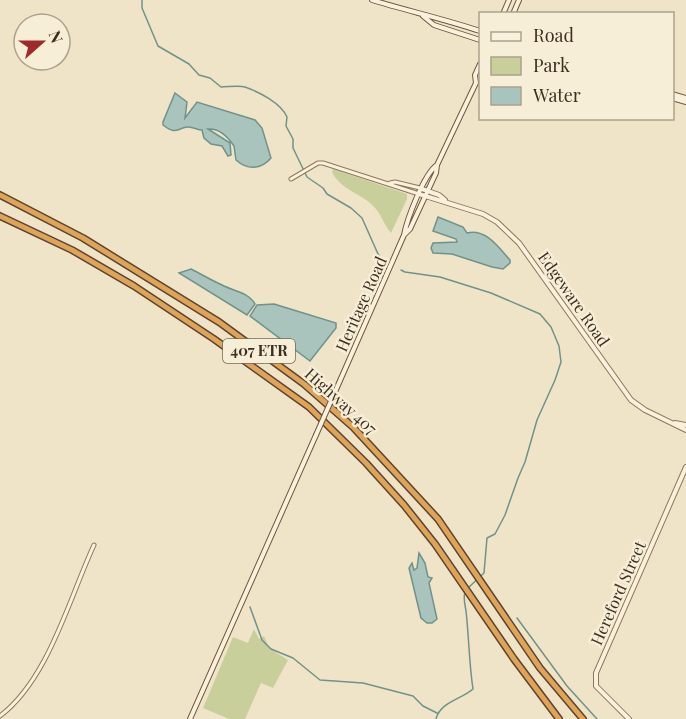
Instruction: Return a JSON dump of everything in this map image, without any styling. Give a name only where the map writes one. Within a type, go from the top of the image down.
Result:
[{"type":"highway","name":"Highway 407","points":[[0,195],[83,238],[200,310],[304,384],[353,427],[438,519],[540,668],[583,719]]},
{"type":"highway","name":"Highway 407","points":[[0,216],[72,250],[134,286],[214,339],[309,407],[366,463],[404,505],[461,582],[513,659],[559,719]]},
{"type":"main road","points":[[372,0],[422,15],[435,16],[479,31]]},
{"type":"main road","points":[[422,15],[434,25],[479,39]]},
{"type":"main road","name":"Heritage Road","points":[[404,235],[410,229],[436,173],[437,165],[478,82],[475,75],[479,66]]},
{"type":"main road","name":"Heritage Road","points":[[190,719],[404,235],[419,194],[431,169],[437,165]]},
{"type":"main road","name":"Edgeware Road","points":[[422,189],[439,195],[445,201]]},
{"type":"main road","name":"Edgeware Road","points":[[419,194],[483,214],[509,232],[631,400],[645,410],[686,430]]},
{"type":"main road","name":"Edgeware Road","points":[[674,423],[686,425]]},
{"type":"main road","name":"Hereford Street","points":[[629,719],[596,686],[596,673],[686,467]]},
{"type":"street","name":"Edgeware Road","points":[[291,178],[322,163],[390,183],[395,182],[422,189]]},
{"type":"street","name":"Edgeware Road","points":[[390,183],[394,187],[419,194]]},
{"type":"street","points":[[0,716],[26,690],[43,663],[94,546]]},
{"type":"green space","points":[[333,169],[407,194],[407,199],[391,233],[376,209],[341,184],[332,172]]},
{"type":"green space","points":[[254,629],[259,639],[264,636],[269,648],[288,660],[273,688],[261,683],[245,719],[229,719],[203,708],[233,637],[248,643]]},
{"type":"water","points":[[175,93],[187,102],[185,118],[197,102],[255,120],[262,128],[271,158],[258,167],[245,166],[236,160],[234,146],[226,136],[219,132],[208,129],[230,143],[231,155],[228,156],[222,146],[211,144],[204,138],[202,130],[189,127],[176,131],[167,128],[163,122]]},
{"type":"water","points":[[438,217],[463,227],[467,233],[474,232],[486,236],[510,260],[510,263],[503,269],[452,254],[433,253],[431,248],[433,243],[457,242],[456,239],[433,231]]},
{"type":"water","points":[[191,269],[244,294],[255,304],[247,315],[179,273]]},
{"type":"water","points":[[274,304],[336,323],[336,328],[310,361],[250,316],[257,305]]},
{"type":"water","points":[[419,553],[425,563],[428,577],[432,578],[429,583],[437,619],[432,623],[427,623],[421,618],[409,568],[412,563],[414,570],[417,568]]},
{"type":"waterway","points":[[142,0],[142,8],[158,46],[189,64],[199,75],[210,78],[221,87],[245,87],[263,95],[280,107],[287,117],[286,126],[293,139],[293,148],[307,177],[362,218],[383,260]]},
{"type":"waterway","points":[[401,270],[440,277],[491,293],[540,314],[551,327],[559,346],[561,362],[537,420],[525,462],[505,515],[495,534],[487,538],[484,573],[468,588]]},
{"type":"waterway","points":[[436,719],[442,709],[473,689],[465,592]]},
{"type":"waterway","points":[[250,607],[262,640],[271,649],[293,658],[320,680],[363,683],[413,696],[423,706],[437,713]]},
{"type":"waterway","points":[[517,618],[567,686],[597,719]]}]
